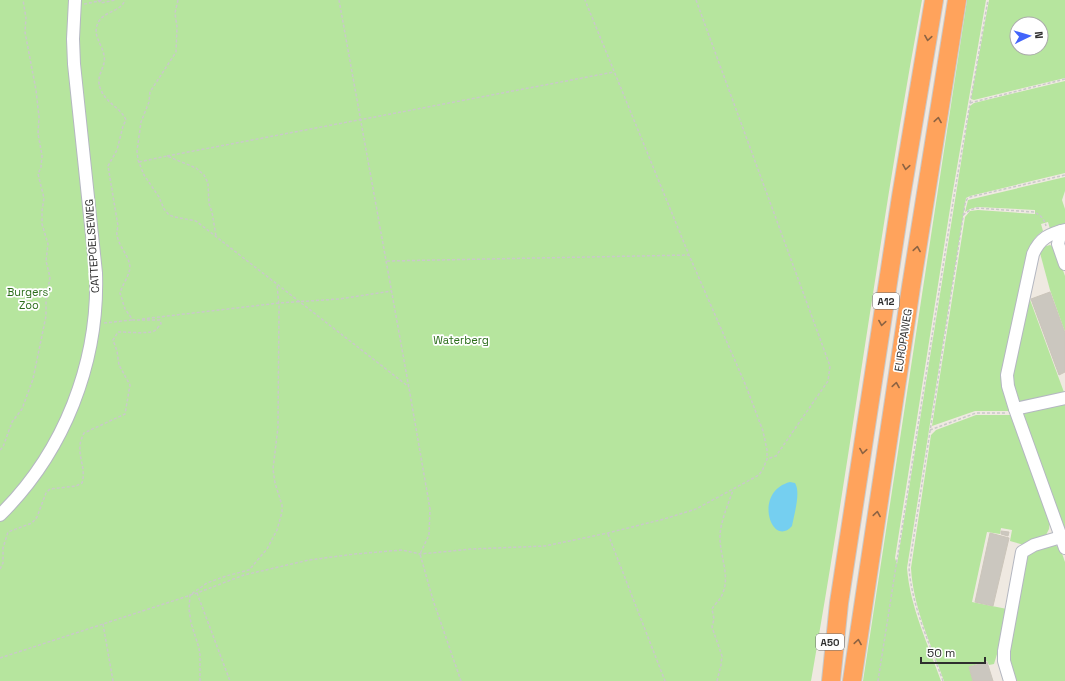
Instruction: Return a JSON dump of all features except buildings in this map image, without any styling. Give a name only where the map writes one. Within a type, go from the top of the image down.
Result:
[{"type":"highway","name":"EUROPAWEG","points":[[831,681],[840,602],[901,197],[934,0]]},
{"type":"highway","name":"EUROPAWEG","points":[[852,681],[911,287],[957,0]]},
{"type":"highway","name":"A50","points":[[820,681],[840,602]]},
{"type":"street","name":"CATTEPOELSEWEG","points":[[0,515],[22,492],[37,471],[62,429],[72,408],[82,380],[94,324],[96,273],[74,64],[73,39],[75,3]]},
{"type":"street","points":[[1058,232],[1058,244],[1065,264]]},
{"type":"street","points":[[1010,681],[1004,661],[1004,651],[1022,552],[1034,545],[1064,544],[1008,386],[1009,368],[1033,254],[1037,246],[1058,232]]},
{"type":"street","points":[[1016,411],[1065,398]]},
{"type":"path","points":[[0,450],[12,422],[22,409],[33,379],[46,316],[46,302],[50,277],[46,261],[48,244],[42,224],[44,198],[38,174],[41,167],[42,155],[38,134],[39,117],[36,90],[25,32],[26,18],[23,0]]},
{"type":"path","points":[[75,3],[104,0]]},
{"type":"path","points":[[98,1],[102,3],[115,0]]},
{"type":"path","points":[[178,0],[175,13],[177,27],[176,52],[150,92],[149,102],[141,122],[137,151],[144,176],[159,197],[164,209],[169,215],[196,221],[410,388]]},
{"type":"path","points":[[339,0],[410,388],[430,509],[429,535],[420,554],[433,600],[461,681]]},
{"type":"path","points":[[0,658],[197,593],[244,575],[309,560],[402,550],[420,554],[471,549],[545,546],[608,533],[664,519],[696,509],[759,475],[767,459],[768,450],[763,431],[746,386],[689,255],[585,0]]},
{"type":"path","points":[[696,0],[830,366],[828,380],[776,456],[767,459]]},
{"type":"path","points":[[878,681],[969,103],[988,0]]},
{"type":"path","points":[[139,162],[614,72]]},
{"type":"path","points":[[969,103],[1065,79]]},
{"type":"path","points":[[168,156],[196,168],[204,175],[208,183],[209,204],[212,212],[216,237]]},
{"type":"path","points":[[943,681],[914,600],[910,584],[909,568],[963,215],[967,199],[970,197],[1065,175]]},
{"type":"path","points":[[963,215],[970,210],[977,208],[1034,212],[1039,214],[1058,232]]},
{"type":"path","points":[[387,261],[689,255]]},
{"type":"path","points":[[190,595],[207,583],[249,570],[267,549],[277,530],[282,512],[282,505],[275,483],[273,469],[278,427],[279,303],[277,284]]},
{"type":"path","points":[[94,324],[279,303],[339,299],[392,291]]},
{"type":"path","points":[[930,430],[976,413],[1016,411]]},
{"type":"path","points":[[717,681],[722,656],[712,627],[714,619],[712,609],[721,598],[724,591],[726,573],[720,536],[722,522],[733,490]]},
{"type":"path","points":[[608,533],[665,681]]},
{"type":"path","points":[[197,593],[230,681]]},
{"type":"path","points":[[190,595],[189,609],[191,623],[200,655],[200,681]]},
{"type":"path","points":[[103,624],[113,681]]},
{"type":"green space","name":"Burgers' Zoo","points":[[0,0],[72,0],[91,250],[92,310],[77,384],[43,456],[0,510]]},
{"type":"green space","name":"Waterberg","points":[[79,0],[922,0],[893,170],[826,596],[811,681],[0,681],[0,519],[48,461],[98,325],[78,64]]},
{"type":"green space","points":[[967,0],[986,0],[952,196],[895,558],[897,564],[970,106],[974,103],[1065,81],[1065,173],[966,198],[907,568],[916,611],[941,681],[863,681]]},
{"type":"green space","points":[[989,0],[1065,0],[1065,78],[974,100],[971,99]]},
{"type":"green space","points":[[1065,177],[1065,191],[1062,200],[1065,209],[1065,225],[1050,229],[1048,222],[1041,224],[1043,231],[1033,240],[1028,253],[1004,375],[1011,411],[975,411],[932,426],[965,217],[970,211],[978,210],[1035,214],[1035,210],[977,207],[965,212],[968,200]]},
{"type":"green space","points":[[1050,245],[1055,248],[1065,276],[1065,332],[1050,290],[1040,253],[1043,247]]},
{"type":"green space","points":[[1029,297],[1065,395],[1024,404],[1017,401],[1012,375]]},
{"type":"green space","points":[[1065,401],[1065,532],[1023,414],[1024,412]]},
{"type":"green space","points":[[976,415],[1011,415],[1050,520],[1049,529],[1045,537],[1024,545],[1010,541],[1012,530],[1001,528],[1000,534],[987,532],[972,602],[1007,609],[1001,641],[994,664],[989,665],[987,661],[969,667],[973,681],[944,681],[919,611],[912,583],[911,568],[931,435],[936,430]]},
{"type":"green space","points":[[1048,543],[1060,549],[1065,562],[1065,681],[1015,681],[1008,652],[1026,555]]},
{"type":"water","points":[[790,482],[795,483],[797,487],[792,526],[785,531],[778,530],[773,525],[769,516],[771,496],[778,488]]}]
